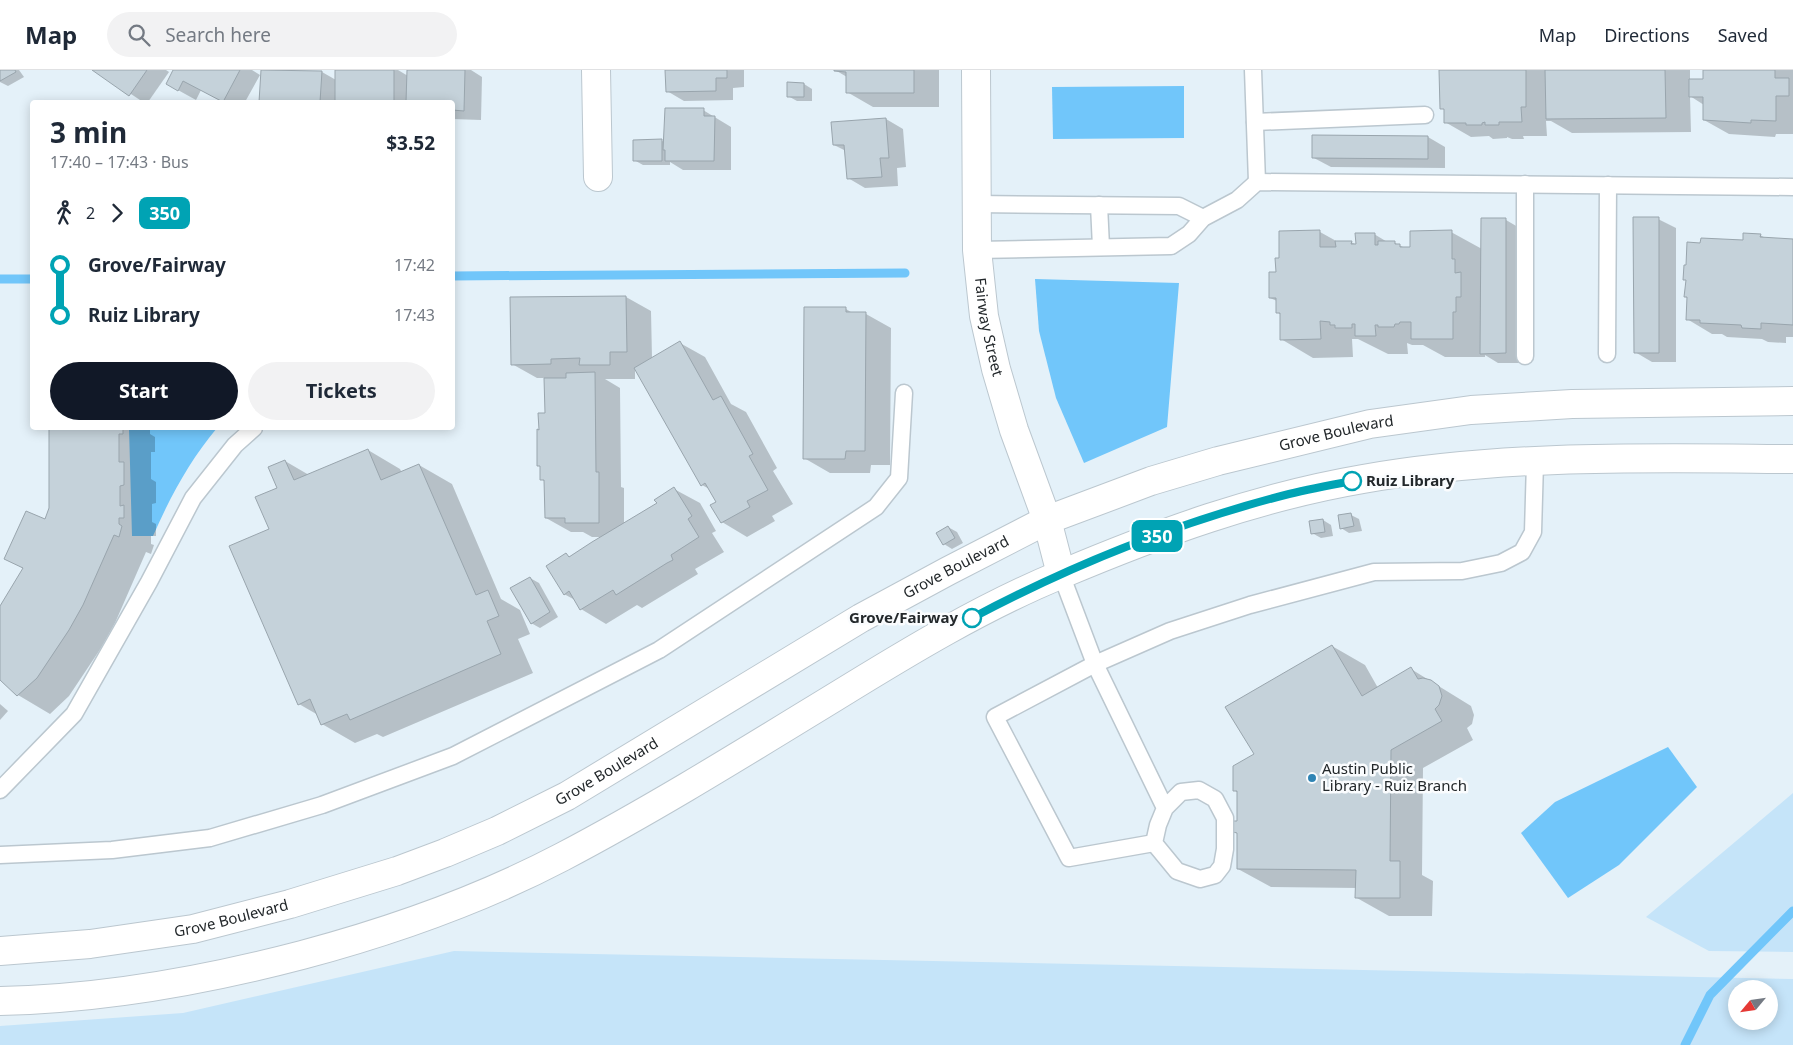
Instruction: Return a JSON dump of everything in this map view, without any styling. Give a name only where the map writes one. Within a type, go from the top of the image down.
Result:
[{"type":"street","points":[[596,70],[598,177]]},
{"type":"street","name":"Fairway Street","points":[[976,70],[977,250],[984,316],[996,369],[1014,430],[1047,520],[1061,574]]},
{"type":"street","name":"Grove Boulevard","points":[[0,951],[90,944],[193,929],[290,904],[397,871],[489,835],[566,796],[862,618],[1047,520],[1151,481],[1193,468],[1370,424],[1471,410],[1572,404],[1793,401]]},
{"type":"street","points":[[0,1001],[91,996],[223,975],[352,942],[431,915],[490,892],[560,858],[626,822],[917,646],[1018,593],[1168,531],[1223,512],[1290,494],[1362,479],[1444,468],[1596,458],[1793,459]]},
{"type":"lane","points":[[1253,70],[1257,182]]},
{"type":"lane","points":[[1255,122],[1425,115]]},
{"type":"lane","points":[[977,250],[1171,246],[1190,234],[1203,218],[1237,200],[1257,182],[1793,186]]},
{"type":"lane","points":[[1526,184],[1526,356]]},
{"type":"lane","points":[[1607,354],[1608,185]]},
{"type":"lane","points":[[976,204],[1179,206],[1203,218]]},
{"type":"lane","points":[[1099,205],[1101,248]]},
{"type":"lane","points":[[0,855],[112,850],[210,838],[322,805],[453,756],[561,701],[659,650],[876,507],[899,478],[904,393]]},
{"type":"lane","points":[[0,790],[74,714],[149,582],[193,498],[235,445],[252,430]]},
{"type":"lane","points":[[1154,844],[1069,858],[995,716],[1095,664],[1170,631],[1232,611],[1374,572],[1462,571],[1501,563],[1522,552],[1533,532],[1536,462]]},
{"type":"lane","points":[[1061,574],[1095,664],[1165,808]]},
{"type":"lane","points":[[1199,790],[1215,799],[1225,818],[1225,849],[1222,866],[1215,875],[1200,879],[1177,871],[1154,844],[1158,825],[1165,808],[1181,792],[1199,790]]},
{"type":"shaded area","points":[[1793,793],[1793,952],[1709,951],[1646,917]]},
{"type":"shaded area","points":[[454,951],[1793,979],[1793,1045],[0,1045],[0,1026],[183,1013]]},
{"type":"water","points":[[1184,86],[1184,138],[1053,139],[1052,87]]},
{"type":"water","points":[[1035,279],[1179,283],[1167,427],[1084,463],[1056,398],[1039,331]]},
{"type":"water","points":[[129,430],[215,430],[181,479],[153,536],[132,536]]},
{"type":"water","points":[[1668,747],[1697,787],[1619,865],[1568,898],[1521,833],[1555,802]]},
{"type":"building","points":[[0,70],[15,70],[16,72],[0,81]]},
{"type":"building","points":[[92,70],[147,70],[129,96]]},
{"type":"building","points":[[173,70],[240,70],[224,100],[219,100],[183,81],[178,91],[166,84]]},
{"type":"building","points":[[261,70],[322,71],[320,100],[259,100]]},
{"type":"building","points":[[335,70],[394,70],[394,100],[335,100]]},
{"type":"building","points":[[407,70],[465,70],[464,111],[455,110],[455,100],[406,100]]},
{"type":"building","points":[[665,70],[727,70],[727,78],[716,78],[716,91],[666,92]]},
{"type":"building","points":[[834,70],[914,70],[914,93],[846,93],[846,72]]},
{"type":"building","points":[[1439,70],[1526,70],[1526,107],[1521,107],[1522,122],[1499,122],[1499,125],[1485,125],[1485,122],[1482,125],[1444,123],[1444,109],[1440,109]]},
{"type":"building","points":[[1545,70],[1665,70],[1666,118],[1546,119]]},
{"type":"building","points":[[1703,70],[1775,70],[1775,78],[1789,78],[1789,96],[1776,96],[1776,121],[1751,120],[1751,123],[1703,120],[1703,97],[1689,97],[1689,79],[1703,79]]},
{"type":"building","points":[[787,82],[804,83],[804,97],[787,97]]},
{"type":"building","points":[[665,108],[704,108],[704,116],[715,116],[714,161],[665,161],[665,150],[663,150]]},
{"type":"building","points":[[886,118],[889,158],[880,158],[882,177],[847,179],[844,145],[833,145],[831,122]]},
{"type":"building","points":[[1312,135],[1428,136],[1428,159],[1312,158]]},
{"type":"building","points":[[662,139],[662,161],[633,161],[633,140]]},
{"type":"building","points":[[1633,217],[1659,217],[1659,353],[1634,353]]},
{"type":"building","points":[[1481,218],[1506,218],[1506,353],[1480,354]]},
{"type":"building","points":[[1320,230],[1320,247],[1336,247],[1335,241],[1352,241],[1351,244],[1356,244],[1355,233],[1375,233],[1375,245],[1378,245],[1378,241],[1395,241],[1395,244],[1400,244],[1400,247],[1410,247],[1410,231],[1452,230],[1452,259],[1455,259],[1455,273],[1461,272],[1461,297],[1456,297],[1456,312],[1453,312],[1453,339],[1411,339],[1411,322],[1400,322],[1395,324],[1394,327],[1378,327],[1378,325],[1375,325],[1376,336],[1355,336],[1355,324],[1352,324],[1352,328],[1335,328],[1335,325],[1330,325],[1330,322],[1320,321],[1321,339],[1280,340],[1280,313],[1276,313],[1276,298],[1269,298],[1269,272],[1276,272],[1275,258],[1279,258],[1279,231]]},
{"type":"building","points":[[1743,233],[1761,234],[1760,237],[1793,239],[1793,325],[1761,323],[1761,329],[1742,328],[1741,325],[1700,323],[1700,320],[1686,320],[1687,297],[1684,297],[1686,280],[1683,280],[1687,242],[1700,243],[1701,238],[1743,240]]},
{"type":"building","points":[[626,296],[627,352],[610,352],[610,365],[579,365],[580,358],[551,359],[551,364],[511,365],[510,297]]},
{"type":"building","points":[[804,307],[846,307],[846,312],[866,312],[865,451],[846,451],[845,459],[803,459]]},
{"type":"building","points":[[680,341],[713,400],[721,396],[753,454],[749,456],[768,490],[747,501],[750,507],[721,523],[710,505],[716,502],[705,483],[701,486],[634,368]]},
{"type":"building","points":[[595,372],[596,472],[599,472],[599,523],[565,523],[565,518],[545,518],[544,480],[540,480],[540,466],[537,466],[538,413],[545,413],[544,378],[566,378],[566,373]]},
{"type":"building","points":[[49,430],[123,430],[123,434],[119,434],[119,462],[124,462],[124,485],[120,486],[120,506],[124,505],[124,518],[119,518],[119,524],[122,526],[119,537],[114,535],[83,605],[69,630],[37,678],[17,696],[0,680],[0,606],[23,568],[4,559],[26,511],[45,519],[49,508]]},
{"type":"building","points":[[368,449],[381,480],[419,464],[476,595],[488,590],[499,616],[487,621],[501,654],[350,720],[347,714],[321,725],[310,699],[298,705],[229,546],[269,529],[255,497],[277,488],[268,467],[285,460],[294,480]]},
{"type":"building","points":[[674,487],[692,516],[688,519],[699,537],[671,555],[673,560],[616,595],[613,590],[580,610],[569,591],[564,595],[546,566],[566,553],[569,557],[657,503],[654,500]]},
{"type":"building","points":[[1351,513],[1354,526],[1340,529],[1338,515]]},
{"type":"building","points":[[1323,519],[1325,532],[1311,534],[1309,521]]},
{"type":"building","points":[[948,526],[955,538],[943,545],[936,533]]},
{"type":"building","points":[[530,577],[550,612],[531,624],[510,588]]},
{"type":"building","name":"Austin Public Library - Ruiz Branch","points":[[1332,645],[1362,696],[1411,667],[1418,679],[1431,680],[1439,686],[1442,696],[1439,705],[1435,709],[1442,721],[1391,750],[1390,861],[1400,861],[1400,898],[1355,898],[1356,870],[1237,869],[1237,833],[1233,832],[1233,821],[1237,821],[1237,791],[1233,791],[1233,766],[1254,754],[1225,707]]},
{"type":"waterway","points":[[455,276],[905,273]]},
{"type":"waterway","points":[[0,279],[30,279]]},
{"type":"waterway","points":[[1685,1045],[1710,995],[1793,911]]},
{"type":"bus line","name":"350","points":[[972,618],[1018,593],[1168,531],[1223,512],[1290,494],[1352,481]]},
{"type":"place","name":"Ruiz Library","points":[[1352,481]]},
{"type":"place","name":"Grove/Fairway","points":[[972,618]]},
{"type":"place","name":"Austin Public Library - Ruiz Branch","points":[[1312,778]]}]
